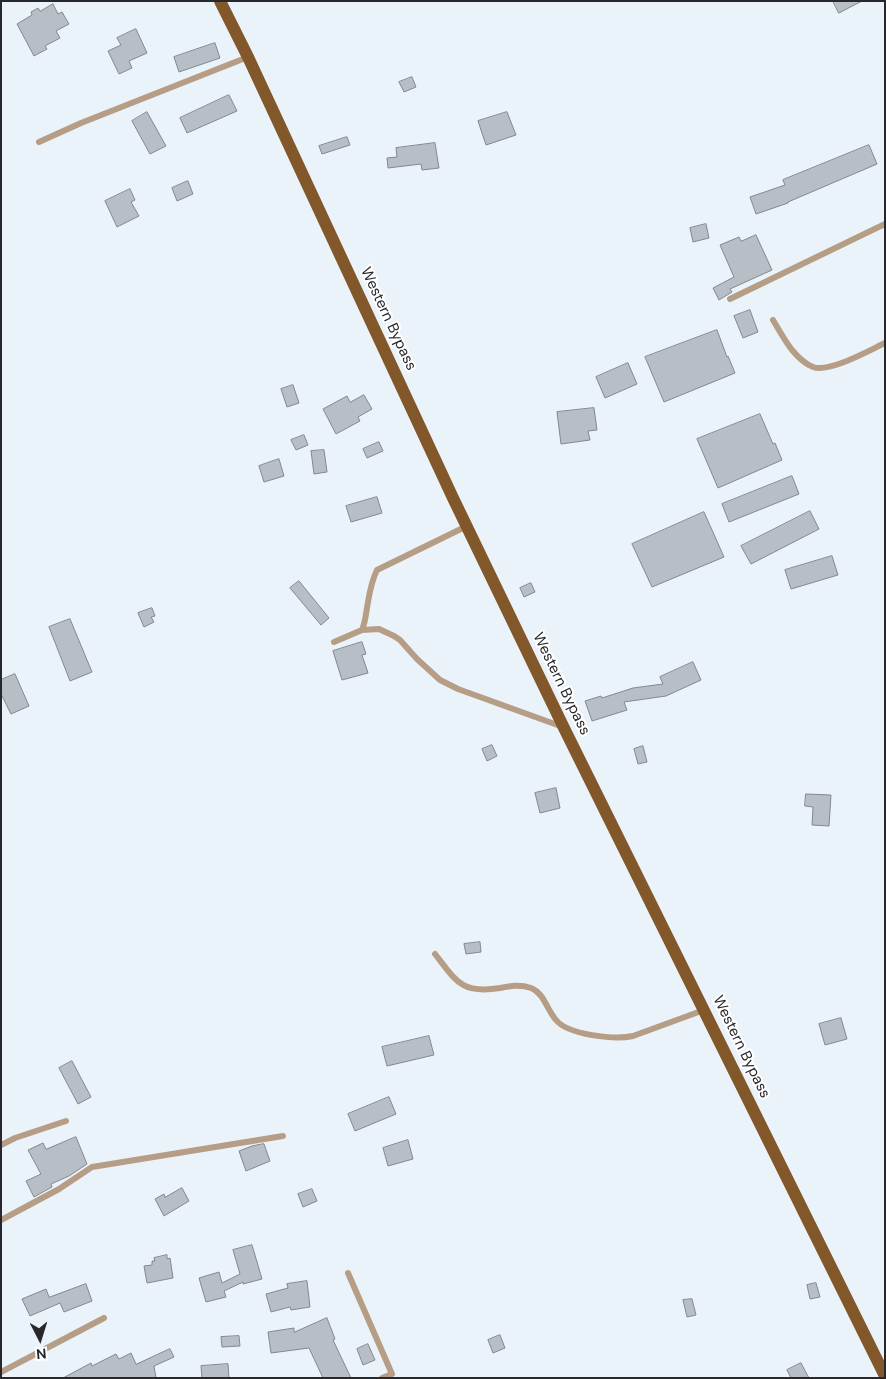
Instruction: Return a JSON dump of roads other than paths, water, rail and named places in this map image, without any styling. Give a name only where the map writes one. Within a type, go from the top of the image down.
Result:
[{"type":"main road","name":"Western Bypass","points":[[220,1],[564,728],[885,1376]]},
{"type":"lane","points":[[39,142],[90,119],[248,57]]},
{"type":"lane","points":[[730,299],[885,224]]},
{"type":"lane","points":[[774,320],[792,350],[813,367],[828,368],[838,365],[885,343]]},
{"type":"lane","points":[[362,630],[366,619],[367,603],[372,581],[377,570],[467,526]]},
{"type":"lane","points":[[334,642],[362,630],[379,629],[400,640],[440,680],[458,689],[564,728]]},
{"type":"lane","points":[[435,954],[462,985],[470,989],[483,990],[519,985],[533,988],[561,1025],[603,1037],[623,1038],[633,1036],[704,1010]]},
{"type":"lane","points":[[1,1145],[15,1138],[66,1121]]},
{"type":"lane","points":[[1,1220],[59,1189],[92,1168],[283,1136]]},
{"type":"lane","points":[[348,1273],[392,1374],[382,1378]]},
{"type":"lane","points":[[1,1372],[104,1318]]}]
